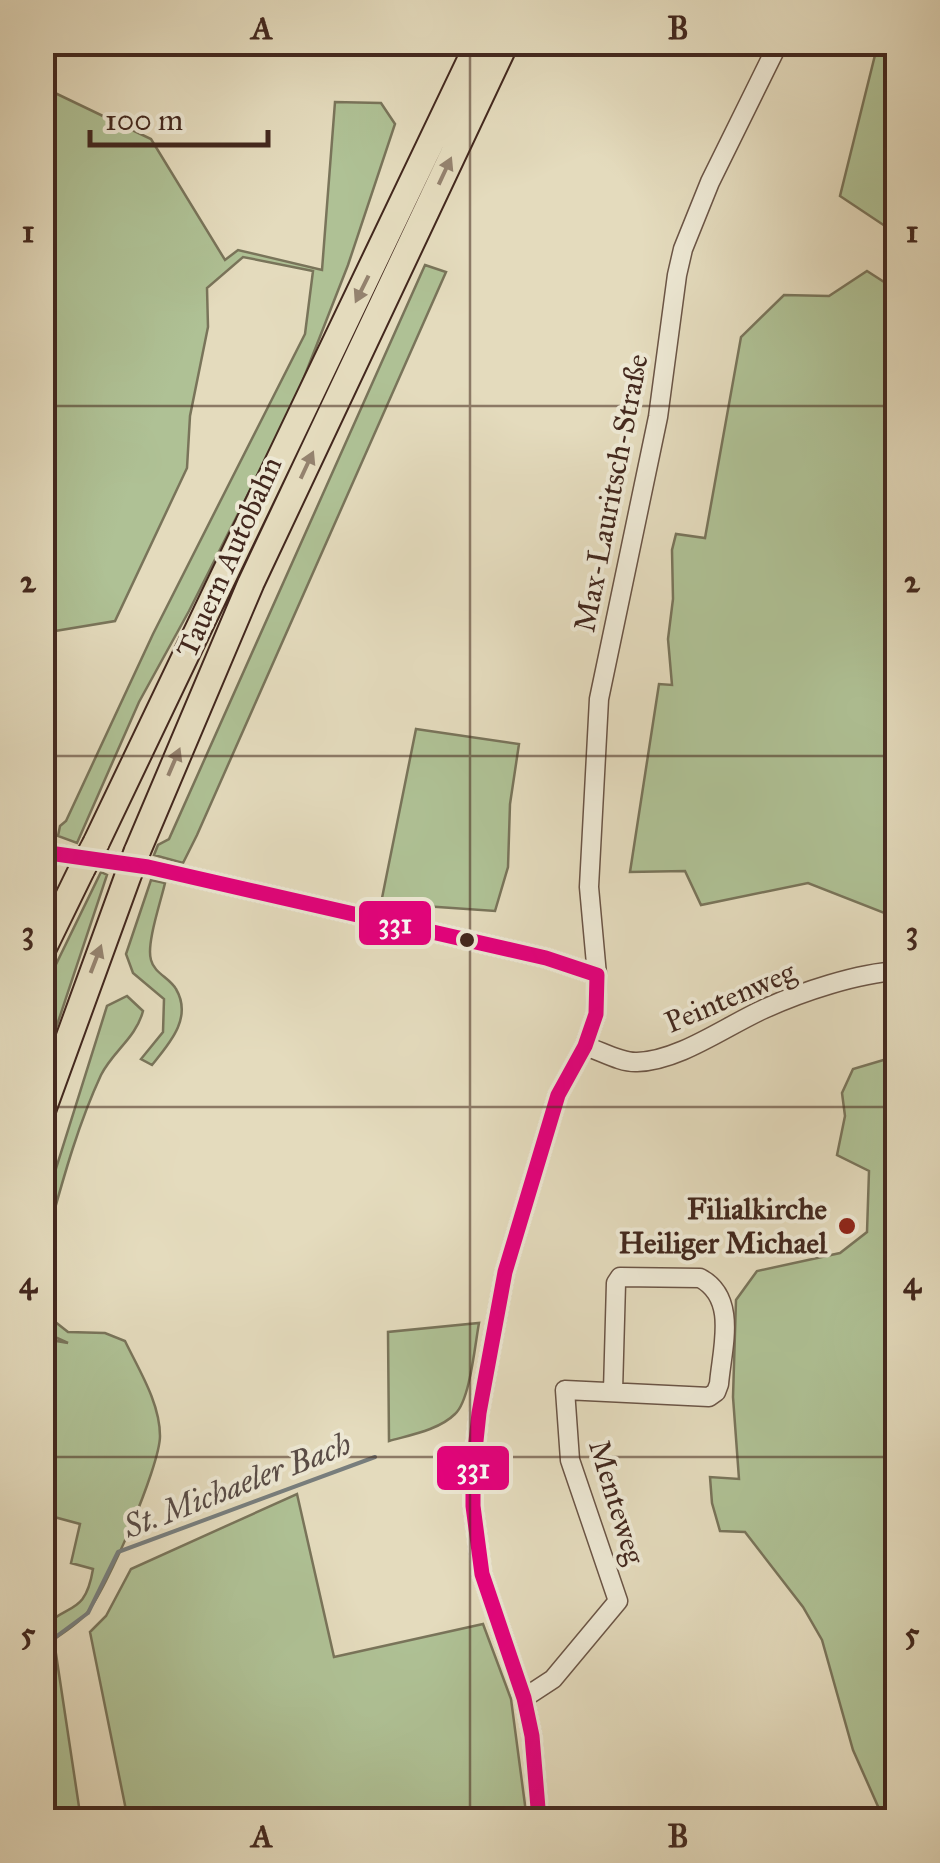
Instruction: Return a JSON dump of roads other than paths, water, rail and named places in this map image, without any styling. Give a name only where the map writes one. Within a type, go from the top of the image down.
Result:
[{"type":"highway","name":"Tauern Autobahn","points":[[42,951],[480,42]]},
{"type":"highway","name":"Tauern Autobahn","points":[[42,1112],[133,863],[251,584],[506,42]]},
{"type":"street","name":"Max-Lauritsch-Straße","points":[[539,1820],[532,1736],[524,1698],[482,1574],[473,1506],[479,1413],[505,1272],[558,1095],[585,1046],[598,1002],[589,887],[599,700],[658,417],[677,275],[683,249],[710,182],[779,42]]},
{"type":"street","points":[[42,852],[148,867],[546,958],[597,976]]},
{"type":"street","name":"Peintenweg","points":[[585,1046],[632,1063],[650,1060],[708,1038],[786,1000],[875,973],[898,971]]},
{"type":"street","name":"Menteweg","points":[[524,1698],[553,1679],[618,1602],[570,1460],[565,1390],[709,1396],[716,1392],[720,1384],[725,1304],[717,1289],[700,1278],[620,1278],[616,1283],[613,1391]]},
{"type":"waterway","name":"St. Michaeler Bach","points":[[42,1647],[88,1613],[118,1552],[375,1457]]},
{"type":"place","name":"Filialkirche Heiliger Michael","points":[[847,1226]]}]
